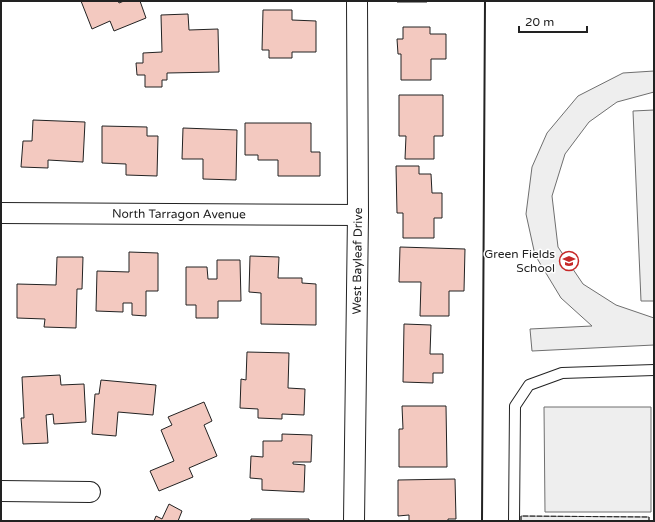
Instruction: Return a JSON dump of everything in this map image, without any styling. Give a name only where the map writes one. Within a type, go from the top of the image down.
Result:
[{"type":"street","name":"West Bayleaf Drive","points":[[354,521],[358,215],[357,1]]},
{"type":"street","name":"North Tarragon Avenue","points":[[1,213],[358,215]]},
{"type":"street","points":[[1,491],[90,492]]},
{"type":"lane","points":[[514,521],[516,406],[529,385],[562,373],[654,370]]},
{"type":"shaded area","points":[[654,71],[654,92],[617,102],[589,122],[565,154],[552,196],[558,247],[583,284],[616,305],[654,318],[654,345],[532,351],[530,329],[592,326],[561,298],[535,255],[526,214],[532,167],[547,133],[578,96],[623,73]]},
{"type":"shaded area","points":[[654,110],[654,301],[641,301],[633,111]]},
{"type":"shaded area","points":[[544,407],[651,407],[651,512],[545,512]]},
{"type":"shaded area","points":[[521,516],[649,517],[649,521],[521,521]]},
{"type":"building","points":[[81,1],[118,1],[119,3],[124,1],[140,1],[146,18],[114,31],[110,21],[92,29]]},
{"type":"building","points":[[427,1],[427,2],[397,2]]},
{"type":"building","points":[[263,10],[292,10],[292,20],[316,21],[316,52],[292,52],[292,58],[269,58],[269,50],[262,50]]},
{"type":"building","points":[[188,14],[189,30],[218,29],[219,72],[167,73],[167,80],[162,80],[162,87],[145,87],[145,75],[137,75],[136,63],[143,63],[143,53],[162,52],[161,15]]},
{"type":"building","points":[[403,27],[430,27],[430,34],[446,34],[446,59],[431,59],[431,80],[401,80],[401,54],[398,54],[397,39],[403,39]]},
{"type":"building","points":[[399,95],[443,95],[443,136],[434,136],[434,159],[405,159],[406,136],[399,136]]},
{"type":"building","points":[[33,120],[85,122],[83,162],[48,160],[48,168],[21,167],[23,141],[32,141]]},
{"type":"building","points":[[245,123],[311,123],[311,152],[320,152],[320,176],[278,176],[278,160],[258,160],[258,155],[245,155]]},
{"type":"building","points":[[102,126],[147,127],[147,136],[158,136],[157,176],[126,175],[126,164],[102,163]]},
{"type":"building","points":[[183,128],[237,130],[236,180],[203,179],[203,159],[182,159]]},
{"type":"building","points":[[396,166],[419,166],[419,174],[431,174],[432,193],[442,193],[442,218],[434,218],[434,238],[403,238],[403,213],[397,213]]},
{"type":"building","points":[[400,247],[465,249],[464,291],[449,291],[449,316],[420,316],[421,282],[399,282]]},
{"type":"building","points":[[129,252],[158,253],[158,291],[146,291],[146,316],[132,315],[132,303],[123,303],[123,312],[96,311],[97,271],[129,272]]},
{"type":"building","points":[[250,256],[279,257],[278,278],[302,278],[302,283],[316,284],[316,325],[261,324],[261,293],[249,292]]},
{"type":"building","points":[[57,257],[83,257],[82,289],[77,289],[76,328],[44,327],[45,319],[17,318],[17,284],[56,285]]},
{"type":"building","points":[[217,260],[240,260],[241,301],[218,301],[218,318],[196,318],[196,305],[186,305],[186,267],[207,267],[208,279],[217,279]]},
{"type":"building","points":[[404,324],[431,325],[430,354],[443,354],[443,373],[433,373],[433,383],[403,382]]},
{"type":"building","points":[[247,352],[289,353],[288,388],[305,389],[304,415],[282,414],[282,419],[258,418],[258,409],[240,408],[241,379],[246,380]]},
{"type":"building","points":[[60,375],[61,385],[84,384],[86,422],[54,424],[53,414],[46,415],[48,443],[23,444],[21,418],[24,418],[22,377]]},
{"type":"building","points":[[101,380],[156,385],[153,415],[118,412],[116,436],[92,434],[95,394],[99,394]]},
{"type":"building","points":[[204,402],[212,421],[204,425],[217,456],[189,468],[193,477],[159,491],[150,471],[174,461],[161,430],[172,425],[168,417]]},
{"type":"building","points":[[402,406],[446,406],[447,467],[399,467],[399,429],[403,429]]},
{"type":"building","points":[[282,434],[312,435],[311,462],[293,462],[293,464],[305,465],[304,492],[262,490],[262,479],[250,478],[251,456],[263,457],[263,441],[282,441]]},
{"type":"building","points":[[455,479],[456,519],[448,519],[448,521],[409,521],[409,515],[398,516],[398,480]]},
{"type":"building","points":[[169,504],[182,511],[178,521],[154,521],[156,516],[162,519]]},
{"type":"building","points":[[251,519],[309,519],[309,521],[251,521]]},
{"type":"fence","points":[[521,521],[521,516],[649,517],[649,521]]},
{"type":"wall","points":[[482,521],[485,1]]},
{"type":"place","name":"Green Fields School","points":[[569,261]]}]
